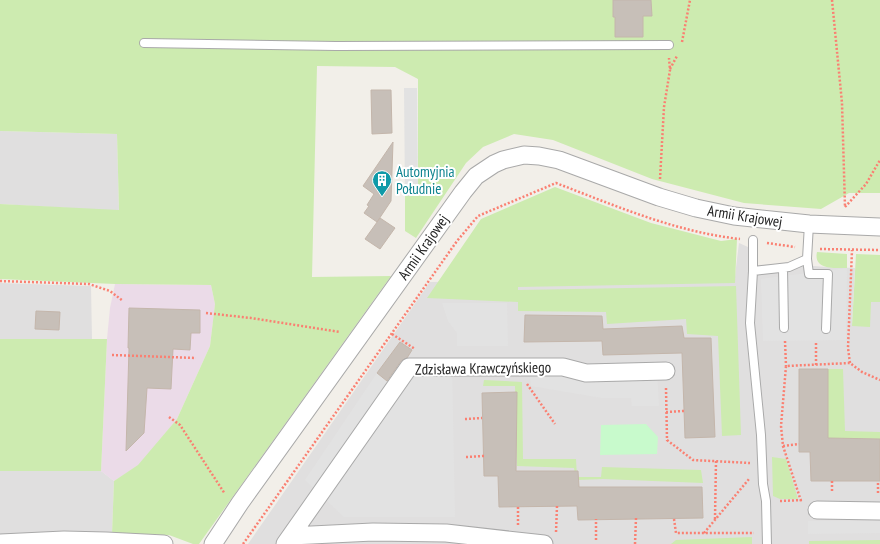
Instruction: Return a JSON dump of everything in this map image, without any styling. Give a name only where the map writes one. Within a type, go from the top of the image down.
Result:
[{"type":"street","name":"Armii Krajowej","points":[[213,544],[240,503],[421,250],[476,176],[503,160],[524,155],[559,160],[659,197],[696,208],[734,216],[809,224],[880,228]]},
{"type":"street","name":"Zdzisława Krawczyńskiego","points":[[288,540],[347,454],[409,368],[563,367],[586,372],[666,371]]},
{"type":"street","points":[[817,510],[879,505]]},
{"type":"street","name":"Zdzisława Krawczyńskiego","points":[[288,540],[373,532],[446,533],[550,540]]},
{"type":"street","points":[[0,543],[64,540],[164,544]]},
{"type":"lane","points":[[144,43],[336,46],[669,45]]},
{"type":"lane","points":[[809,224],[807,249],[809,274],[828,274],[826,329]]},
{"type":"lane","points":[[753,240],[750,323],[761,435],[766,501],[767,544]]},
{"type":"lane","points":[[753,271],[789,267],[807,260]]},
{"type":"lane","points":[[784,268],[784,328]]},
{"type":"path","points":[[681,45],[684,38],[690,0]]},
{"type":"path","points":[[832,0],[842,103],[844,208],[866,184],[880,160]]},
{"type":"path","points":[[659,197],[664,107],[670,70],[669,45]]},
{"type":"path","points":[[670,70],[679,52]]},
{"type":"path","points":[[243,544],[457,241],[478,216],[556,183],[644,217],[714,236],[753,240],[807,249],[880,250]]},
{"type":"path","points":[[850,363],[848,348],[852,250]]},
{"type":"path","points":[[0,281],[89,284],[110,290],[123,301]]},
{"type":"path","points":[[206,313],[251,318],[344,333]]},
{"type":"path","points":[[392,334],[405,341]]},
{"type":"path","points":[[766,501],[801,500],[782,446],[781,426],[786,366],[785,341]]},
{"type":"path","points":[[816,341],[816,365]]},
{"type":"path","points":[[112,355],[196,358]]},
{"type":"path","points":[[786,366],[850,363],[862,372],[880,380]]},
{"type":"path","points":[[512,368],[520,375],[555,424]]},
{"type":"path","points":[[666,371],[667,440],[694,460],[762,463]]},
{"type":"path","points":[[666,412],[684,411]]},
{"type":"path","points":[[169,417],[180,425],[226,494],[240,503]]},
{"type":"path","points":[[465,419],[482,418]]},
{"type":"path","points":[[782,446],[799,444]]},
{"type":"path","points":[[466,457],[484,456]]},
{"type":"path","points":[[715,519],[716,461]]},
{"type":"path","points":[[704,533],[762,463]]},
{"type":"path","points":[[832,481],[832,495]]},
{"type":"path","points":[[878,481],[879,505]]},
{"type":"path","points":[[550,540],[557,506]]},
{"type":"path","points":[[518,507],[518,526]]},
{"type":"path","points":[[635,544],[636,518]]},
{"type":"path","points":[[596,519],[596,540]]},
{"type":"path","points":[[674,519],[676,533],[766,533]]},
{"type":"shaded area","points":[[404,88],[417,88],[418,196],[405,196]]},
{"type":"shaded area","points":[[0,131],[117,134],[119,211],[0,204]]},
{"type":"shaded area","points":[[739,243],[757,251],[758,265],[789,264],[855,268],[852,325],[871,302],[880,302],[880,544],[248,544],[430,282],[735,276]]},
{"type":"shaded area","points":[[847,268],[846,340],[763,341],[761,279]]},
{"type":"shaded area","points":[[0,283],[91,286],[92,339],[0,339]]},
{"type":"shaded area","points":[[115,284],[211,285],[215,304],[210,346],[177,419],[138,466],[114,481],[101,471],[107,339],[110,308]]},
{"type":"shaded area","points":[[442,303],[507,303],[508,346],[457,346],[457,333],[448,321]]},
{"type":"shaded area","points":[[452,363],[455,517],[344,517],[305,480],[377,373],[389,382]]},
{"type":"shaded area","points":[[529,367],[657,371],[659,406],[632,406],[631,398],[602,398],[531,386]]},
{"type":"shaded area","points":[[0,471],[101,471],[114,481],[112,534],[0,544]]},
{"type":"shaded area","points":[[808,521],[880,521],[880,533],[808,534]]},
{"type":"green space","points":[[0,0],[880,0],[880,193],[849,193],[821,209],[744,203],[652,179],[553,140],[514,134],[483,147],[466,163],[416,238],[405,231],[405,196],[418,196],[418,79],[395,67],[317,66],[312,277],[391,276],[199,544],[193,544],[169,535],[112,534],[114,481],[138,465],[177,419],[210,346],[215,304],[211,285],[115,284],[0,279],[0,204],[119,210],[117,134],[0,131]]},
{"type":"green space","points":[[555,187],[651,223],[721,241],[737,239],[735,283],[518,287],[518,290],[736,286],[741,435],[722,436],[718,336],[687,334],[686,319],[607,324],[606,312],[518,311],[518,302],[427,298],[481,219]]},
{"type":"green space","points":[[817,252],[847,254],[847,268],[831,268],[822,265],[818,262]]},
{"type":"green space","points":[[856,254],[880,255],[880,302],[871,302],[870,327],[852,326]]},
{"type":"green space","points":[[0,339],[107,339],[101,471],[0,471]]},
{"type":"green space","points":[[828,369],[843,369],[845,431],[880,432],[880,439],[828,438]]},
{"type":"green space","points":[[484,380],[522,382],[523,459],[576,459],[577,477],[601,477],[602,467],[701,470],[703,483],[603,479],[576,480],[574,468],[517,466],[515,386],[483,386]]},
{"type":"green space","points":[[646,424],[658,437],[657,454],[600,455],[601,425]]},
{"type":"green space","points":[[772,457],[786,459],[798,499],[780,499],[773,496]]},
{"type":"green space","points":[[752,537],[752,544],[671,544],[676,540]]},
{"type":"green space","points":[[880,540],[880,544],[809,544],[809,541]]},
{"type":"building","points":[[613,0],[651,0],[652,16],[643,16],[643,37],[615,37]]},
{"type":"building","points":[[371,90],[391,90],[392,133],[372,134]]},
{"type":"building","name":"Automyjnia Południe","points":[[393,142],[391,201],[377,222],[364,213],[374,194],[363,186]]},
{"type":"building","points":[[380,218],[395,228],[380,249],[365,239]]},
{"type":"building","points":[[129,308],[200,310],[200,333],[191,333],[190,350],[173,349],[171,389],[147,388],[144,433],[126,451],[129,348]]},
{"type":"building","points":[[36,311],[60,312],[59,330],[35,329]]},
{"type":"building","points":[[525,315],[602,316],[603,329],[682,326],[684,338],[711,338],[715,437],[685,438],[682,353],[603,355],[602,341],[524,342]]},
{"type":"building","points":[[400,342],[412,350],[407,358],[401,361],[387,381],[377,373]]},
{"type":"building","points":[[799,369],[828,369],[828,438],[880,439],[880,481],[811,481],[810,452],[799,452]]},
{"type":"building","points":[[517,392],[516,471],[578,471],[579,487],[702,487],[703,518],[578,520],[577,506],[499,507],[498,476],[484,476],[482,393]]},
{"type":"place","name":"Automyjnia Południe","points":[[382,197]]}]
